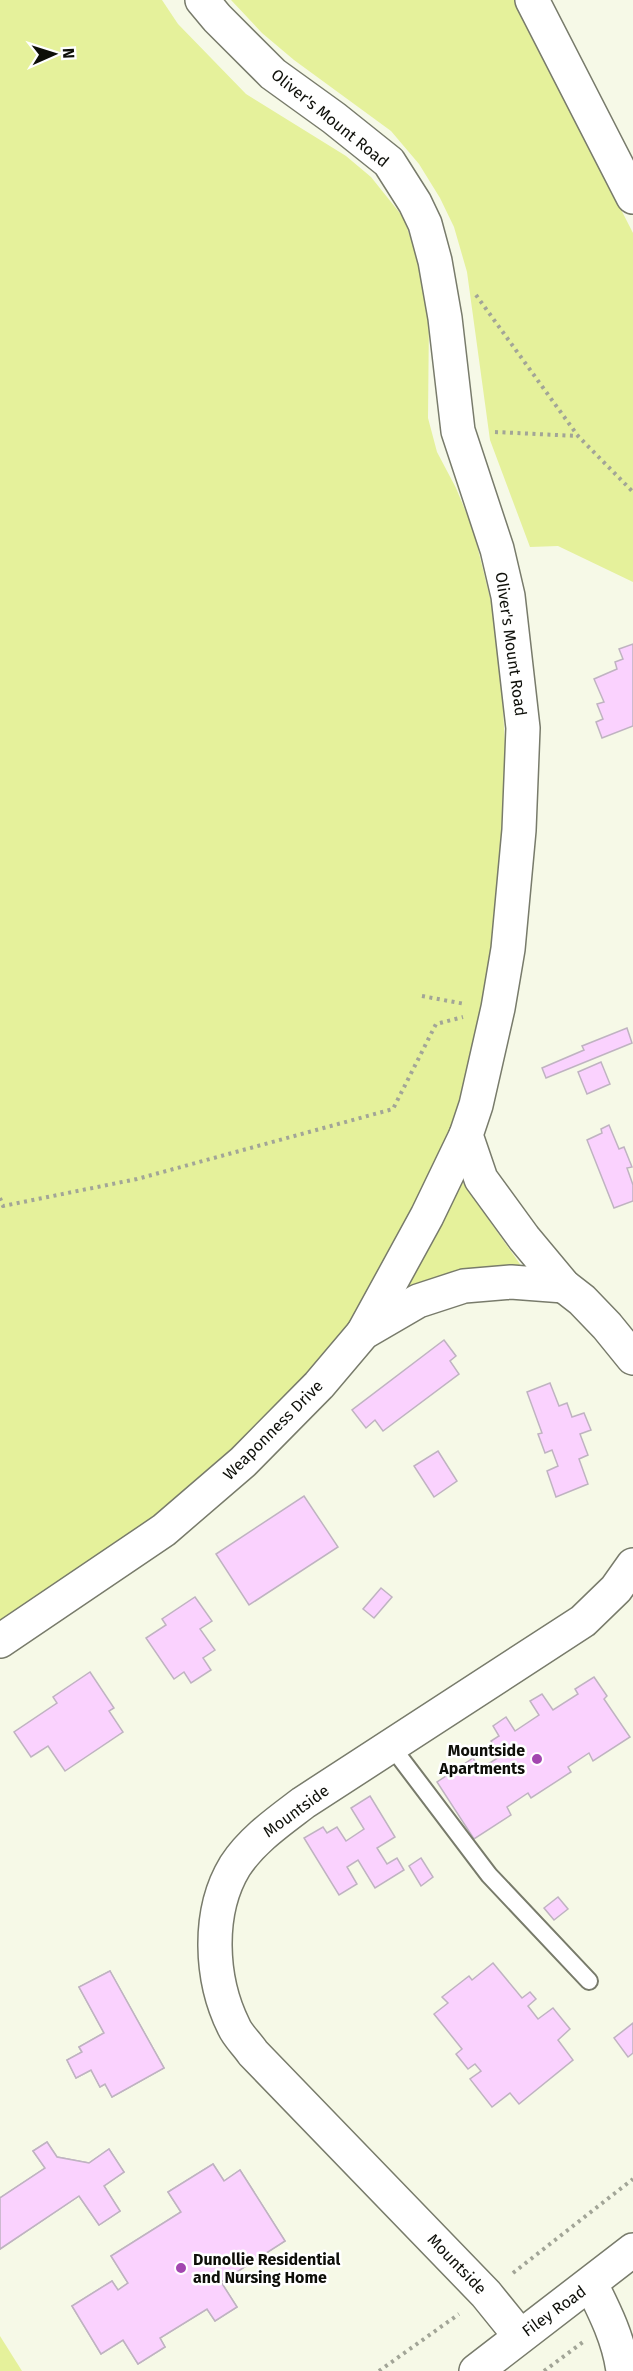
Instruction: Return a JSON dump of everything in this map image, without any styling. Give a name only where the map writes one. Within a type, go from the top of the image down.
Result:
[{"type":"main road","name":"Oliver's Mount Road","points":[[202,0],[273,74],[334,118],[389,162],[415,202],[425,224],[435,261],[445,318],[458,431],[497,549],[508,596],[523,728],[519,830],[508,949],[498,1008],[476,1105],[466,1135],[427,1216],[363,1333]]},
{"type":"main road","points":[[532,0],[633,197]]},
{"type":"main road","points":[[466,1135],[481,1179],[524,1238],[564,1286],[607,1326],[633,1358]]},
{"type":"main road","name":"Weaponness Drive","points":[[0,1641],[164,1530],[243,1462],[319,1385],[363,1333],[418,1300],[464,1286],[511,1282],[564,1286]]},
{"type":"main road","name":"Mountside","points":[[520,2336],[486,2294],[253,2053],[235,2029],[221,1997],[217,1978],[218,1916],[221,1893],[236,1865],[264,1832],[303,1803],[583,1621],[616,1589],[633,1565]]},
{"type":"main road","name":"Filey Road","points":[[476,2371],[633,2250]]},
{"type":"main road","points":[[591,2284],[609,2322],[623,2371]]},
{"type":"lane","points":[[392,1747],[489,1875],[589,1981]]},
{"type":"path","points":[[474,291],[578,436],[633,492]]},
{"type":"path","points":[[458,431],[578,436]]},
{"type":"path","points":[[422,996],[498,1008]]},
{"type":"path","points":[[0,1198],[3,1206],[137,1179],[393,1109],[436,1024],[498,1008]]},
{"type":"green space","points":[[0,0],[162,0],[178,24],[246,94],[346,156],[371,177],[403,217],[423,274],[429,315],[428,418],[437,452],[456,488],[473,529],[496,622],[507,784],[495,931],[481,1023],[458,1112],[425,1195],[380,1274],[337,1342],[263,1426],[178,1503],[0,1624]]},
{"type":"green space","points":[[231,0],[514,0],[633,233],[633,582],[558,546],[530,547],[490,440],[467,272],[454,227],[440,198],[419,164],[391,131],[294,60],[262,33]]},
{"type":"green space","points":[[463,1183],[522,1267],[418,1288],[402,1289],[459,1184]]},
{"type":"green space","points":[[0,2336],[22,2371],[0,2371]]},
{"type":"building","points":[[633,644],[633,726],[602,738],[596,722],[603,719],[597,704],[604,702],[594,679],[617,669],[615,662],[623,659],[619,649]]},
{"type":"building","points":[[627,1028],[632,1043],[546,1078],[542,1068],[584,1050],[582,1046]]},
{"type":"building","points":[[601,1062],[610,1084],[587,1094],[578,1072]]},
{"type":"building","points":[[609,1125],[619,1149],[624,1147],[632,1167],[627,1168],[633,1185],[633,1201],[614,1208],[587,1140],[602,1133],[601,1129]]},
{"type":"building","points":[[444,1340],[456,1356],[450,1361],[459,1374],[383,1431],[375,1420],[366,1428],[352,1410]]},
{"type":"building","points":[[550,1383],[559,1406],[567,1403],[572,1417],[584,1413],[591,1430],[580,1434],[588,1455],[579,1459],[588,1484],[556,1497],[547,1471],[558,1466],[552,1450],[545,1453],[538,1434],[542,1433],[527,1392]]},
{"type":"building","points":[[438,1451],[457,1481],[434,1497],[414,1466]]},
{"type":"building","points":[[304,1496],[338,1547],[249,1605],[216,1554]]},
{"type":"building","points":[[381,1588],[392,1597],[374,1618],[363,1609]]},
{"type":"building","points":[[195,1597],[212,1621],[200,1629],[215,1650],[203,1658],[211,1670],[191,1683],[184,1672],[174,1679],[146,1638],[166,1625],[162,1619]]},
{"type":"building","points":[[90,1672],[114,1708],[109,1711],[123,1732],[65,1771],[48,1746],[31,1757],[14,1732],[57,1703],[53,1697]]},
{"type":"building","name":"Mountside Apartments","points":[[594,1677],[607,1696],[604,1699],[630,1737],[593,1761],[589,1753],[568,1767],[571,1772],[531,1798],[528,1793],[507,1807],[511,1815],[474,1839],[437,1782],[473,1758],[480,1769],[501,1756],[491,1741],[499,1736],[493,1726],[506,1717],[515,1731],[539,1715],[530,1701],[542,1694],[553,1710],[578,1694],[575,1689]]},
{"type":"building","points":[[370,1796],[395,1837],[377,1848],[387,1864],[397,1858],[404,1870],[375,1888],[358,1860],[347,1867],[357,1884],[339,1895],[304,1838],[323,1827],[327,1833],[337,1827],[346,1841],[364,1829],[351,1808]]},
{"type":"building","points":[[421,1858],[433,1877],[421,1886],[409,1866]]},
{"type":"building","points":[[558,1897],[568,1909],[554,1920],[544,1908]]},
{"type":"building","points":[[493,1963],[522,1998],[530,1992],[536,1999],[528,2006],[538,2019],[553,2008],[570,2029],[558,2040],[573,2060],[519,2104],[510,2093],[492,2107],[470,2079],[481,2071],[475,2064],[468,2069],[456,2054],[462,2049],[434,2014],[448,2003],[442,1997],[469,1976],[472,1980]]},
{"type":"building","points":[[110,1971],[164,2068],[112,2097],[105,2084],[100,2087],[91,2070],[76,2078],[67,2060],[82,2052],[79,2047],[104,2033],[79,1987]]},
{"type":"building","points":[[110,1971],[164,2068],[112,2097],[105,2084],[100,2087],[91,2070],[76,2078],[67,2060],[82,2052],[79,2047],[104,2033],[79,1987]]},
{"type":"building","points":[[633,2023],[633,2053],[628,2057],[614,2038]]},
{"type":"building","points":[[47,2142],[57,2157],[89,2163],[109,2149],[124,2172],[104,2186],[120,2211],[99,2225],[79,2196],[0,2249],[0,2198],[45,2168],[33,2151]]},
{"type":"building","points":[[47,2142],[57,2157],[89,2163],[109,2149],[124,2172],[104,2186],[120,2211],[99,2225],[79,2196],[0,2249],[0,2198],[45,2168],[33,2151]]},
{"type":"building","name":"Dunollie Residential and Nursing Home","points":[[213,2164],[224,2181],[240,2170],[285,2241],[221,2282],[237,2307],[215,2321],[207,2309],[160,2338],[165,2347],[138,2364],[123,2340],[101,2354],[72,2306],[112,2281],[118,2290],[128,2283],[111,2256],[181,2212],[168,2192]]},
{"type":"building","name":"Dunollie Residential and Nursing Home","points":[[213,2164],[224,2181],[240,2170],[285,2241],[221,2282],[237,2307],[215,2321],[207,2309],[160,2338],[165,2347],[138,2364],[123,2340],[101,2354],[72,2306],[112,2281],[118,2290],[128,2283],[111,2256],[181,2212],[168,2192]]},
{"type":"place","name":"Mountside Apartments","points":[[537,1759]]},
{"type":"place","name":"Dunollie Residential and Nursing Home","points":[[181,2268]]}]
